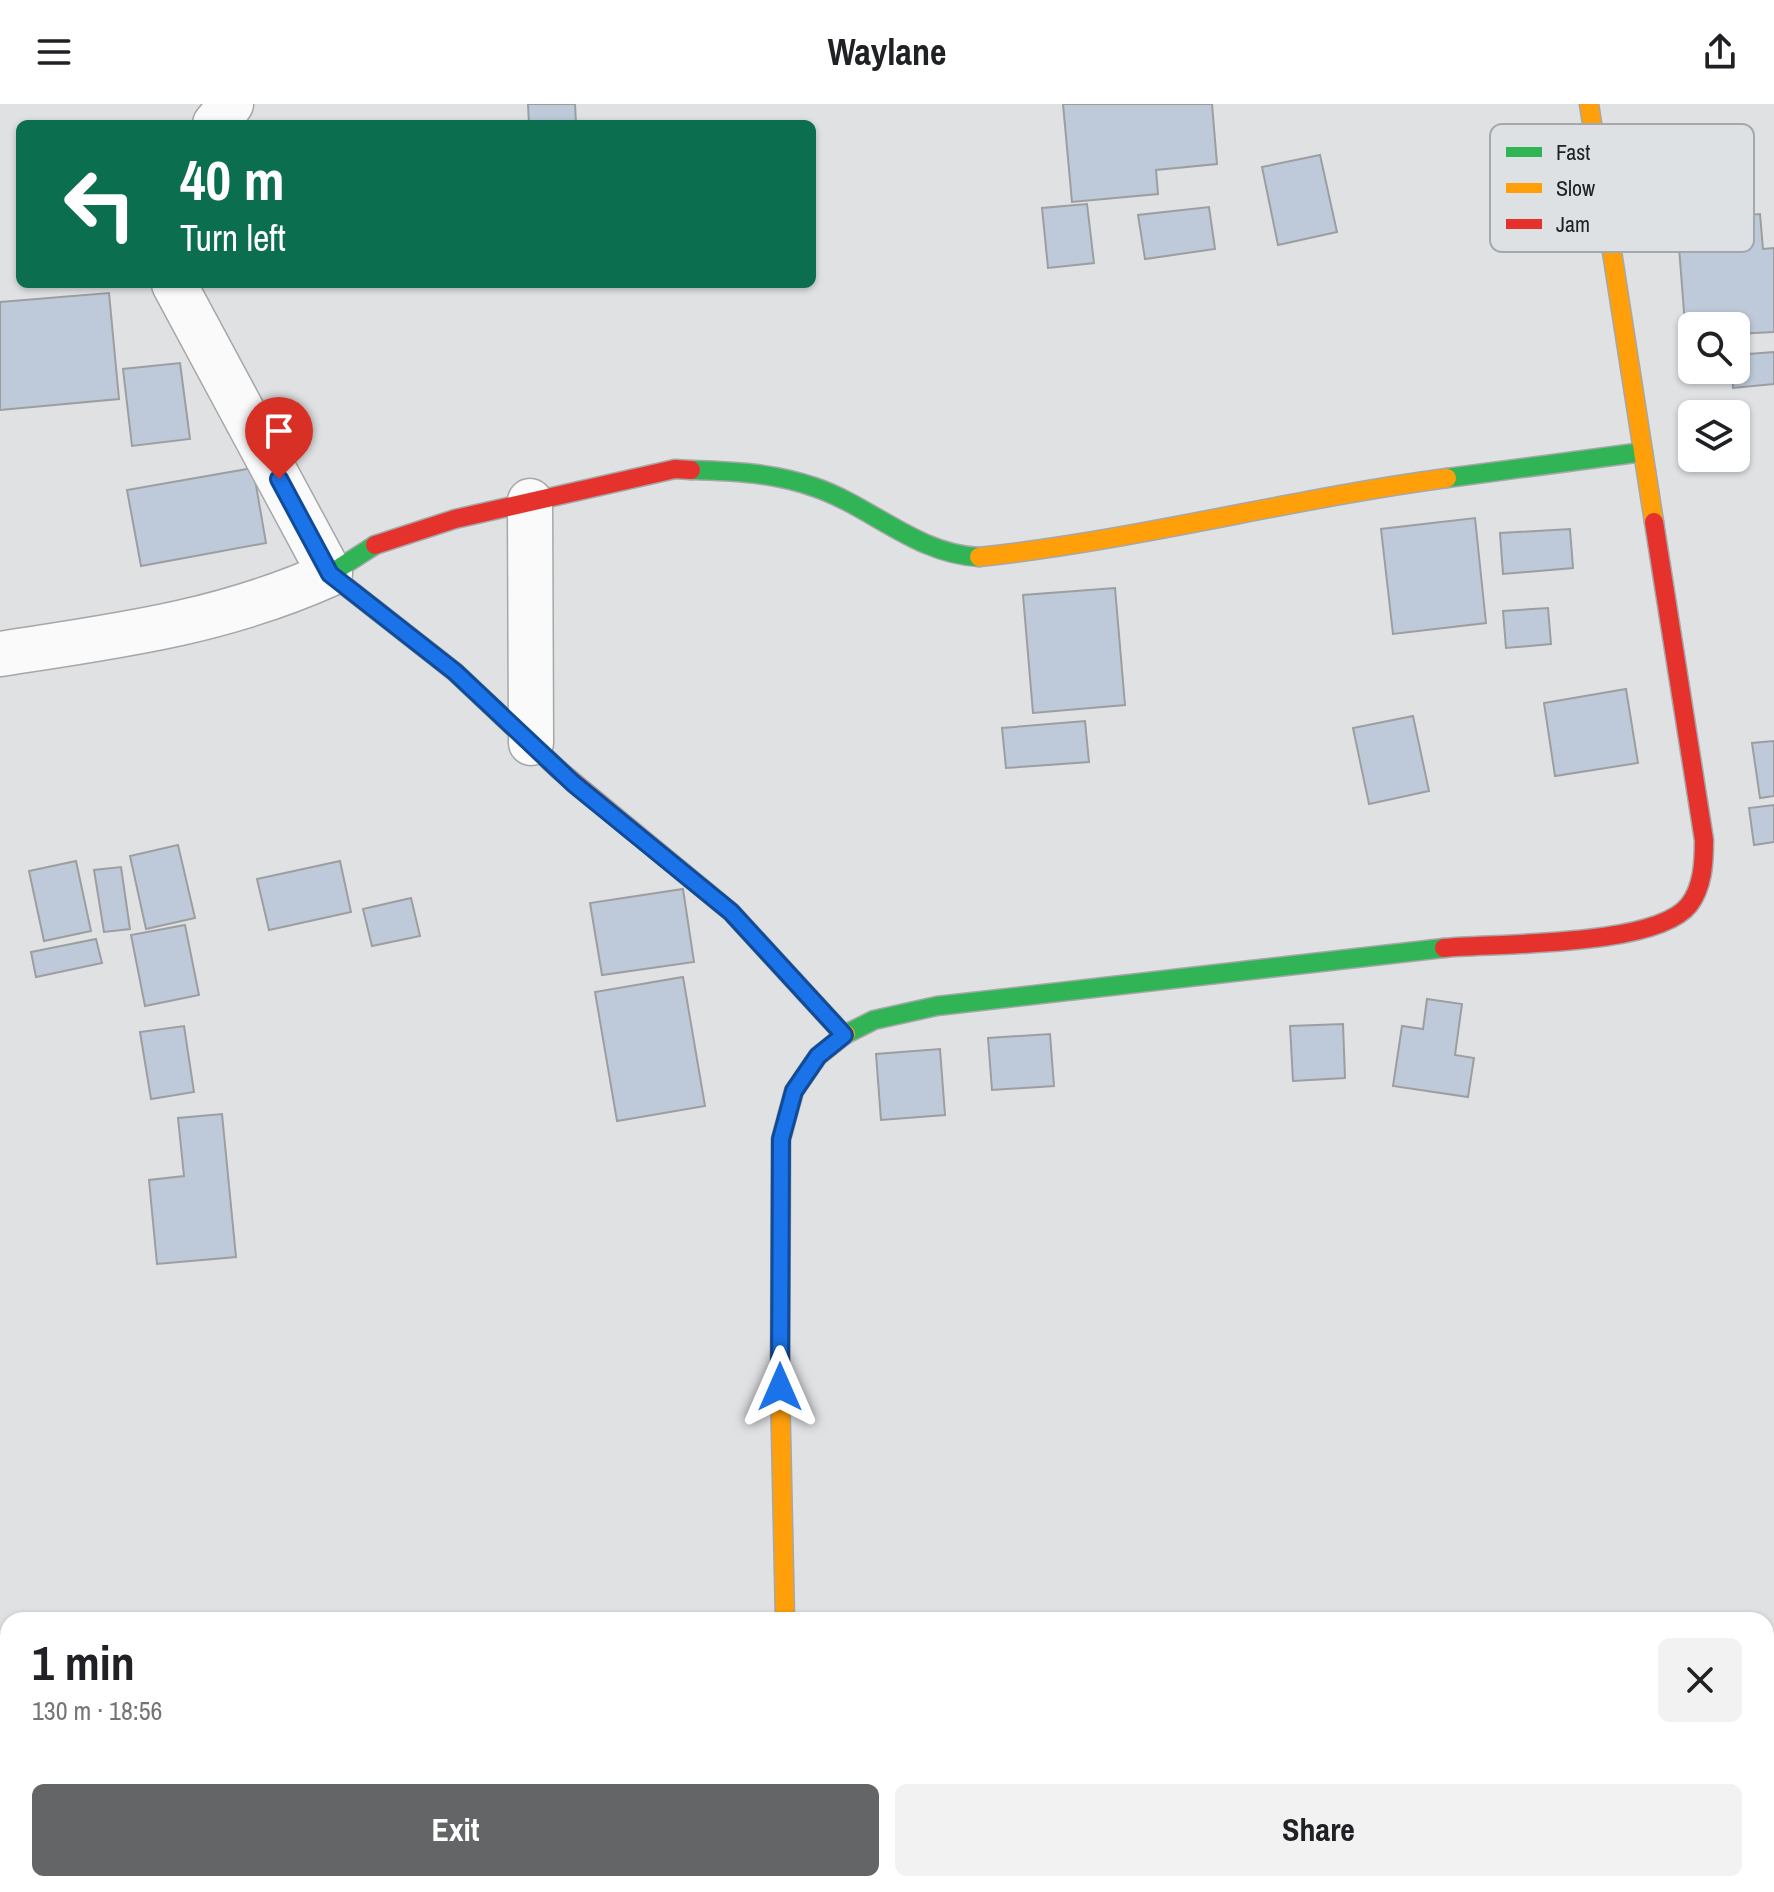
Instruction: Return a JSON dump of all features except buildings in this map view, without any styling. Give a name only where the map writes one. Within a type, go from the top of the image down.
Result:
[{"type":"street","points":[[218,120],[231,104]]},
{"type":"street","points":[[1589,104],[1592,124]]},
{"type":"street","points":[[785,1612],[780,1387],[781,1139],[794,1091],[818,1056],[844,1035],[874,1020],[937,1006],[1466,946],[1643,930],[1674,918],[1694,900],[1704,870],[1704,840],[1612,252]]},
{"type":"street","points":[[176,288],[330,574],[455,672],[574,784],[731,912],[844,1035]]},
{"type":"street","points":[[0,654],[157,630],[272,600],[330,574],[368,547],[455,519],[675,469],[753,472],[816,487],[928,546],[976,557],[1078,546],[1355,490],[1643,452]]},
{"type":"street","points":[[530,501],[531,743]]},
{"type":"traffic: fast","points":[[1447,478],[1643,452]]},
{"type":"traffic: fast","points":[[691,470],[753,474],[799,482],[835,495],[914,539],[956,554],[979,557]]},
{"type":"traffic: fast","points":[[375,545],[330,574],[455,672],[559,770]]},
{"type":"traffic: fast","points":[[846,1034],[874,1020],[937,1006],[1444,948]]},
{"type":"traffic: slow","points":[[1589,104],[1592,124]]},
{"type":"traffic: slow","points":[[1612,252],[1654,522]]},
{"type":"traffic: slow","points":[[979,557],[1038,550],[1447,478]]},
{"type":"traffic: slow","points":[[785,1612],[780,1387],[781,1139],[794,1091],[818,1056],[846,1034]]},
{"type":"traffic: jam","points":[[375,545],[455,519],[675,469],[691,470]]},
{"type":"traffic: jam","points":[[1444,948],[1611,936],[1671,919],[1694,898],[1702,874],[1704,840],[1654,522]]},
{"type":"traffic: jam","points":[[559,770],[731,912],[844,1035]]},
{"type":"route","points":[[279,479],[330,574],[455,672],[574,784],[731,912],[844,1035],[818,1056],[794,1091],[781,1139],[780,1387]]}]
